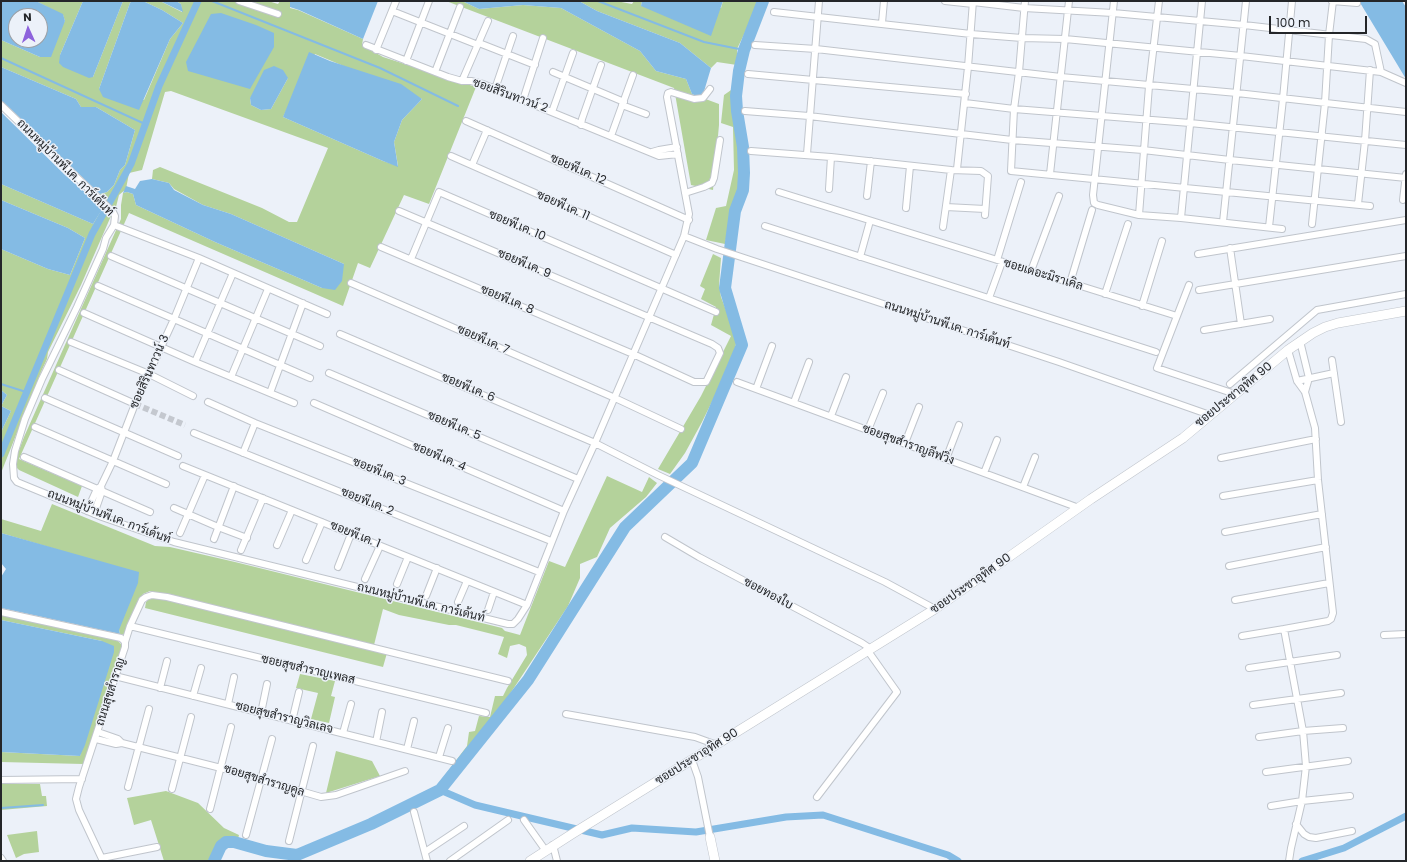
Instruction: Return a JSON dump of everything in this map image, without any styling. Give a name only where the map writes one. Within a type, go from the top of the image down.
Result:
[{"type":"street","points":[[239,1],[278,14]]},
{"type":"street","points":[[376,50],[396,1]]},
{"type":"street","points":[[406,61],[429,1]]},
{"type":"street","points":[[807,154],[819,1]]},
{"type":"street","points":[[882,23],[884,1]]},
{"type":"street","points":[[945,1],[1025,4],[1068,11],[1113,13],[1200,21],[1366,39],[1375,44],[1381,72]]},
{"type":"street","points":[[1050,174],[1069,1]]},
{"type":"street","points":[[1114,1],[1093,195],[1094,203],[1098,206],[1138,215],[1223,222],[1282,229]]},
{"type":"street","points":[[1138,215],[1149,86],[1159,1]]},
{"type":"street","points":[[1181,218],[1202,1]]},
{"type":"street","points":[[1223,222],[1246,1]]},
{"type":"street","points":[[1269,227],[1292,1]]},
{"type":"street","points":[[1312,224],[1325,103],[1332,1],[1356,3]]},
{"type":"street","points":[[943,227],[961,134],[966,94],[973,2]]},
{"type":"street","points":[[1025,4],[1014,109],[1011,171],[1370,206]]},
{"type":"street","points":[[435,72],[460,7]]},
{"type":"street","points":[[392,11],[449,34],[535,65]]},
{"type":"street","points":[[774,12],[971,34],[1022,38],[1065,39],[1370,70],[1381,72],[1406,83]]},
{"type":"street","points":[[462,81],[488,21]]},
{"type":"street","points":[[495,89],[513,36]]},
{"type":"street","points":[[523,100],[543,38]]},
{"type":"street","name":"ซอยสิรินทาวน์ 2","points":[[366,45],[462,81],[471,80],[478,82],[659,156],[678,154]]},
{"type":"street","points":[[755,45],[816,49],[1061,77],[1237,93],[1406,112]]},
{"type":"street","points":[[552,112],[573,53]]},
{"type":"street","points":[[582,125],[582,119],[601,65]]},
{"type":"street","points":[[1358,204],[1365,141],[1370,70]]},
{"type":"street","points":[[553,72],[592,88],[646,114]]},
{"type":"street","points":[[748,74],[966,94]]},
{"type":"street","points":[[611,136],[633,75]]},
{"type":"street","name":"ถนนหมู่บ้านพี.เค. การ์เด้นท์","points":[[1,105],[113,212],[115,216],[114,225],[106,238],[103,249],[42,379],[25,419],[12,464],[12,472],[17,482],[91,512],[174,542],[500,623],[513,624],[527,605],[551,541],[615,398],[676,256],[689,220],[667,96],[668,93],[671,92],[691,99],[699,99],[706,96],[710,89]]},
{"type":"street","points":[[965,103],[1057,113],[1102,115],[1190,123],[1406,145]]},
{"type":"street","points":[[745,111],[809,116],[1012,140],[1144,150],[1406,178]]},
{"type":"street","name":"ซอยพี.เค. 12","points":[[466,121],[689,220]]},
{"type":"street","points":[[472,165],[487,130]]},
{"type":"street","points":[[685,192],[704,187],[712,183],[720,140]]},
{"type":"street","points":[[652,152],[677,147]]},
{"type":"street","points":[[751,151],[807,154],[954,170],[975,170],[981,171],[988,176],[985,212],[946,207]]},
{"type":"street","name":"ซอยพี.เค. 11","points":[[451,156],[676,256]]},
{"type":"street","points":[[829,189],[831,157]]},
{"type":"street","points":[[867,196],[871,161]]},
{"type":"street","points":[[906,208],[910,166]]},
{"type":"street","points":[[1403,200],[1406,174]]},
{"type":"street","points":[[989,298],[1021,182]]},
{"type":"street","name":"ซอยพี.เค. 10","points":[[411,259],[439,192],[662,288]]},
{"type":"street","name":"ซอยเดอะมิราเคิล","points":[[779,192],[1177,316]]},
{"type":"street","points":[[1031,271],[1059,196]]},
{"type":"street","points":[[1070,283],[1092,210]]},
{"type":"street","name":"ซอยพี.เค. 9","points":[[399,211],[718,348],[720,353],[706,382],[700,383],[694,382],[633,354]]},
{"type":"street","points":[[1198,254],[1406,220]]},
{"type":"street","points":[[860,257],[870,221]]},
{"type":"street","points":[[1105,294],[1128,224]]},
{"type":"street","points":[[114,225],[199,258],[327,314]]},
{"type":"street","points":[[765,226],[1156,352]]},
{"type":"street","name":"ถนนหมู่บ้านพี.เค. การ์เด้นท์","points":[[684,236],[717,249],[1059,362],[1210,415]]},
{"type":"street","points":[[1142,306],[1162,241]]},
{"type":"street","name":"ซอยพี.เค. 8","points":[[381,247],[633,354]]},
{"type":"street","points":[[1230,248],[1241,324]]},
{"type":"street","points":[[111,256],[219,304],[320,346]]},
{"type":"street","points":[[1199,290],[1406,256]]},
{"type":"street","name":"ซอยสิรินทาวน์ 3","points":[[91,512],[135,404],[174,319],[199,258]]},
{"type":"street","points":[[195,362],[206,333],[233,273]]},
{"type":"street","name":"ซอยพี.เค. 7","points":[[351,283],[615,398],[681,429]]},
{"type":"street","points":[[1189,285],[1157,368],[1236,394]]},
{"type":"street","points":[[98,286],[310,378]]},
{"type":"street","points":[[662,288],[716,312]]},
{"type":"street","points":[[231,377],[268,289]]},
{"type":"street","points":[[1230,384],[1317,310],[1406,294]]},
{"type":"street","points":[[270,393],[293,334],[303,303]]},
{"type":"street","name":"ซอยประชาอุทิศ 90","points":[[530,861],[935,609],[1079,508],[1183,438],[1300,341],[1325,327],[1406,311]]},
{"type":"street","points":[[84,313],[162,346],[195,362],[294,403]]},
{"type":"street","points":[[1204,330],[1270,319]]},
{"type":"street","name":"ซอยพี.เค. 6","points":[[340,334],[595,443]]},
{"type":"street","points":[[1300,341],[1309,378],[1305,392]]},
{"type":"street","points":[[71,342],[149,374],[193,396]]},
{"type":"street","points":[[756,388],[772,346]]},
{"type":"street","points":[[1242,636],[1331,619],[1333,613],[1318,480],[1315,428],[1305,392],[1297,381],[1288,350]]},
{"type":"street","points":[[1332,360],[1341,422]]},
{"type":"street","points":[[794,402],[809,362]]},
{"type":"street","points":[[59,370],[135,404]]},
{"type":"street","name":"ซอยพี.เค. 5","points":[[329,373],[578,479]]},
{"type":"street","points":[[1297,381],[1334,373]]},
{"type":"street","points":[[831,416],[846,377]]},
{"type":"street","name":"ซอยสุขสำราญลีฟวิ่ง","points":[[737,382],[1079,508]]},
{"type":"street","points":[[868,430],[883,393]]},
{"type":"street","points":[[45,398],[178,456]]},
{"type":"street","name":"ซอยพี.เค. 3","points":[[208,402],[255,423],[551,541]]},
{"type":"street","name":"ซอยพี.เค. 4","points":[[314,403],[564,511]]},
{"type":"street","points":[[905,443],[918,407]]},
{"type":"street","points":[[243,453],[255,423]]},
{"type":"street","points":[[946,459],[959,425]]},
{"type":"street","points":[[35,427],[166,484]]},
{"type":"street","name":"ซอยพี.เค. 2","points":[[194,433],[539,572]]},
{"type":"street","points":[[1221,458],[1316,439]]},
{"type":"street","points":[[984,473],[997,440]]},
{"type":"street","points":[[595,443],[658,475],[885,582],[935,609]]},
{"type":"street","points":[[24,457],[150,512]]},
{"type":"street","points":[[1023,487],[1035,457]]},
{"type":"street","name":"ซอยพี.เค. 1","points":[[183,466],[527,605]]},
{"type":"street","points":[[180,533],[205,475]]},
{"type":"street","points":[[1223,496],[1318,480]]},
{"type":"street","points":[[214,539],[234,486]]},
{"type":"street","points":[[241,550],[263,498]]},
{"type":"street","points":[[174,508],[246,538]]},
{"type":"street","points":[[277,545],[292,510]]},
{"type":"street","points":[[1225,532],[1322,514]]},
{"type":"street","points":[[306,560],[322,522]]},
{"type":"street","points":[[338,567],[350,534]]},
{"type":"street","name":"ซอยทองใบ","points":[[665,537],[705,560],[862,643],[870,650]]},
{"type":"street","points":[[365,579],[380,546]]},
{"type":"street","points":[[1229,566],[1326,547]]},
{"type":"street","points":[[397,584],[408,557]]},
{"type":"street","points":[[426,596],[436,568]]},
{"type":"street","points":[[458,602],[467,581]]},
{"type":"street","points":[[1235,600],[1329,583]]},
{"type":"street","points":[[488,610],[494,592]]},
{"type":"street","points":[[125,642],[130,626],[142,600],[152,595],[167,597],[508,681]]},
{"type":"street","name":"ถนนสุขสำราญ","points":[[1,612],[121,638],[125,642],[125,647],[96,739],[77,793],[77,806],[103,860]]},
{"type":"street","name":"ซอยสุขสำราญเพลส","points":[[130,626],[486,713]]},
{"type":"street","points":[[1284,629],[1303,731],[1306,766],[1302,801],[1289,861]]},
{"type":"street","points":[[1384,635],[1406,634]]},
{"type":"street","points":[[817,797],[897,692],[870,650]]},
{"type":"street","points":[[1249,668],[1337,655]]},
{"type":"street","points":[[160,688],[167,661]]},
{"type":"street","points":[[194,696],[201,668]]},
{"type":"street","name":"ซอยสุขสำราญวิลเลจ","points":[[115,676],[452,761]]},
{"type":"street","points":[[228,704],[234,677]]},
{"type":"street","points":[[261,713],[267,684]]},
{"type":"street","points":[[292,721],[299,692]]},
{"type":"street","points":[[1253,705],[1341,693]]},
{"type":"street","points":[[343,733],[351,704]]},
{"type":"street","points":[[128,787],[149,709]]},
{"type":"street","points":[[376,742],[382,712]]},
{"type":"street","points":[[566,714],[695,737],[718,745]]},
{"type":"street","points":[[172,789],[191,717]]},
{"type":"street","points":[[407,749],[414,721]]},
{"type":"street","points":[[210,809],[231,728]]},
{"type":"street","points":[[439,758],[448,728]]},
{"type":"street","points":[[1259,737],[1303,731],[1343,728]]},
{"type":"street","name":"ซอยสุขสำราญคูล","points":[[98,732],[118,739],[122,743]]},
{"type":"street","name":"ซอยสุขสำราญคูล","points":[[96,739],[116,744],[122,743],[181,757],[321,797],[326,797],[405,771]]},
{"type":"street","points":[[246,835],[272,739]]},
{"type":"street","points":[[289,841],[312,746]]},
{"type":"street","points":[[692,760],[698,778],[715,861]]},
{"type":"street","points":[[1266,772],[1348,761]]},
{"type":"street","points":[[1,780],[82,779]]},
{"type":"street","points":[[1271,806],[1350,796]]},
{"type":"street","points":[[414,812],[427,861]]},
{"type":"street","points":[[450,861],[508,820]]},
{"type":"street","points":[[524,820],[550,848],[557,861]]},
{"type":"street","points":[[1296,824],[1304,834],[1309,837],[1316,838],[1352,831]]},
{"type":"street","points":[[424,852],[464,826]]},
{"type":"street","points":[[103,860],[157,847]]},
{"type":"green space","points":[[36,1],[83,1],[60,55],[93,77],[123,1],[132,1],[99,89],[144,100],[170,39],[183,23],[162,10],[143,1],[160,1],[182,12],[181,4],[176,1],[268,1],[278,4],[280,1],[290,1],[290,8],[298,10],[363,39],[362,45],[383,57],[476,87],[429,204],[404,195],[370,268],[358,263],[343,306],[129,213],[19,459],[82,486],[78,497],[19,470],[15,466],[16,458],[121,219],[123,193],[127,192],[133,194],[136,205],[215,242],[322,288],[344,264],[231,214],[203,205],[174,189],[169,183],[152,179],[153,170],[160,167],[262,208],[289,222],[297,222],[328,148],[171,91],[165,92],[142,170],[129,173],[126,189],[119,195],[115,211],[102,199],[100,194],[107,192],[114,185],[120,170],[125,165],[135,130],[96,107],[81,107],[76,99],[1,67],[1,40],[8,43],[8,48],[19,48],[40,57],[46,48],[48,48],[48,45],[65,21],[63,15]],"holes":[[[315,54],[422,99],[402,120],[394,142],[398,166],[383,161],[283,117]],[[288,78],[271,109],[261,110],[251,105],[250,98]]]},
{"type":"green space","points":[[446,1],[462,1],[479,9],[523,5],[561,8],[640,51],[656,71],[686,79],[692,94],[719,104],[719,125],[713,190],[691,185],[674,88]]},
{"type":"green space","points":[[579,1],[616,1],[632,4],[634,1],[642,1],[641,6],[721,8],[723,1],[760,1],[737,49],[737,65],[717,62],[711,68],[680,43],[597,11]]},
{"type":"green space","points":[[734,88],[736,121],[742,162],[738,194],[731,212],[725,244],[706,240],[716,208],[726,206],[734,170],[733,127],[721,123],[724,95]]},
{"type":"green space","points":[[1,184],[93,224],[103,208],[111,216],[81,285],[48,352],[47,359],[1,473],[1,432],[11,411],[1,406],[7,395],[1,390],[1,249],[48,269],[70,275],[85,238],[68,228],[1,200]]},
{"type":"green space","points":[[713,254],[721,258],[719,285],[721,297],[734,331],[736,344],[729,367],[702,422],[685,453],[670,474],[658,469],[701,396],[731,336],[711,325],[716,307],[701,299],[705,289],[700,286]]},
{"type":"green space","points":[[607,476],[642,492],[649,477],[657,483],[646,497],[610,528],[597,557],[580,564],[580,578],[568,606],[498,712],[442,779],[467,746],[469,732],[475,731],[479,716],[490,717],[495,696],[503,696],[527,655],[526,647],[519,644],[510,646],[507,658],[498,654],[504,637],[456,625],[449,625],[399,615],[383,609],[374,645],[150,591],[143,594],[125,635],[120,634],[119,630],[62,551],[1,533],[1,519],[41,531],[52,504],[155,546],[170,547],[235,562],[502,628],[505,631],[520,635],[549,561],[565,567]]},
{"type":"green space","points":[[149,599],[165,599],[387,653],[383,667],[145,608],[146,602]]},
{"type":"green space","points":[[1,615],[116,639],[121,644],[121,649],[85,762],[83,764],[1,762],[1,752],[80,756],[102,641],[1,620]]},
{"type":"green space","points":[[300,674],[335,681],[331,696],[335,697],[329,723],[311,719],[318,693],[296,688]]},
{"type":"green space","points":[[336,751],[372,761],[380,776],[326,793]]},
{"type":"green space","points":[[1,784],[40,784],[42,796],[46,796],[47,806],[1,810]]},
{"type":"green space","points":[[166,791],[198,803],[224,828],[239,835],[238,839],[228,838],[221,840],[217,844],[208,861],[164,861],[151,820],[134,825],[127,798]]},
{"type":"green space","points":[[37,831],[39,852],[24,854],[16,858],[7,835]]},
{"type":"water","points":[[1,1],[36,1],[63,14],[65,21],[51,57],[40,57],[19,48],[48,48],[48,8],[8,8],[8,43],[1,40]]},
{"type":"water","points":[[83,1],[123,1],[93,77],[89,78],[63,67],[59,63],[60,55]]},
{"type":"water","points":[[132,1],[143,1],[162,10],[183,23],[170,39],[139,110],[103,97],[99,89]]},
{"type":"water","points":[[160,1],[176,1],[181,4],[183,12]]},
{"type":"water","points":[[290,1],[378,1],[363,39],[290,7]]},
{"type":"water","points":[[462,1],[579,1],[597,11],[680,43],[711,68],[702,98],[692,94],[686,79],[656,71],[640,51],[561,8],[523,5],[479,9]]},
{"type":"water","points":[[642,1],[723,1],[711,36],[641,6]]},
{"type":"water","points":[[1359,1],[1402,1],[1406,7],[1406,79]]},
{"type":"water","points":[[221,13],[274,33],[274,47],[250,89],[188,71],[186,62],[211,14]]},
{"type":"water","points":[[309,52],[330,61],[401,84],[422,99],[402,120],[394,142],[398,167],[283,117]]},
{"type":"water","points":[[274,66],[283,70],[288,78],[271,109],[261,110],[251,105],[250,98],[264,70]]},
{"type":"water","points":[[1,67],[76,99],[81,107],[96,107],[135,130],[125,165],[120,170],[114,185],[107,192],[100,194],[1,100]]},
{"type":"water","points":[[1,112],[65,175],[103,208],[93,224],[1,184]]},
{"type":"water","points":[[152,179],[169,183],[174,190],[203,205],[231,214],[344,264],[342,281],[335,290],[322,288],[215,242],[136,205],[133,194],[127,192],[123,193],[126,186],[135,189],[140,181]]},
{"type":"water","points":[[1,200],[68,228],[85,238],[70,275],[48,269],[1,249]]},
{"type":"water","points":[[1,390],[7,395],[1,406]]},
{"type":"water","points":[[1,406],[11,411],[1,432]]},
{"type":"water","points":[[1,533],[139,572],[138,583],[119,630],[120,634],[1,608],[1,577],[6,569],[1,563]]},
{"type":"water","points":[[1,620],[102,641],[114,646],[114,652],[85,745],[80,756],[1,752]]},
{"type":"waterway","points":[[1,454],[92,234],[131,164],[159,86],[198,1]]},
{"type":"waterway","points":[[212,1],[380,68],[458,106]]},
{"type":"waterway","points":[[598,1],[704,42],[744,50]]},
{"type":"waterway","points":[[214,861],[221,846],[226,842],[234,842],[266,851],[297,855],[371,824],[440,790],[528,680],[625,527],[692,463],[742,345],[725,288],[735,211],[743,190],[744,173],[743,147],[736,96],[739,71],[744,50],[763,1]]},
{"type":"waterway","points":[[1,58],[145,124]]},
{"type":"waterway","points":[[1,384],[26,392]]},
{"type":"waterway","points":[[440,790],[475,805],[602,835],[632,828],[696,832],[786,817],[823,815],[948,855],[958,861]]},
{"type":"waterway","points":[[1,808],[43,805]]},
{"type":"waterway","points":[[1302,861],[1344,848],[1406,816]]},
{"type":"tunnel","points":[[135,404],[185,425]]}]
